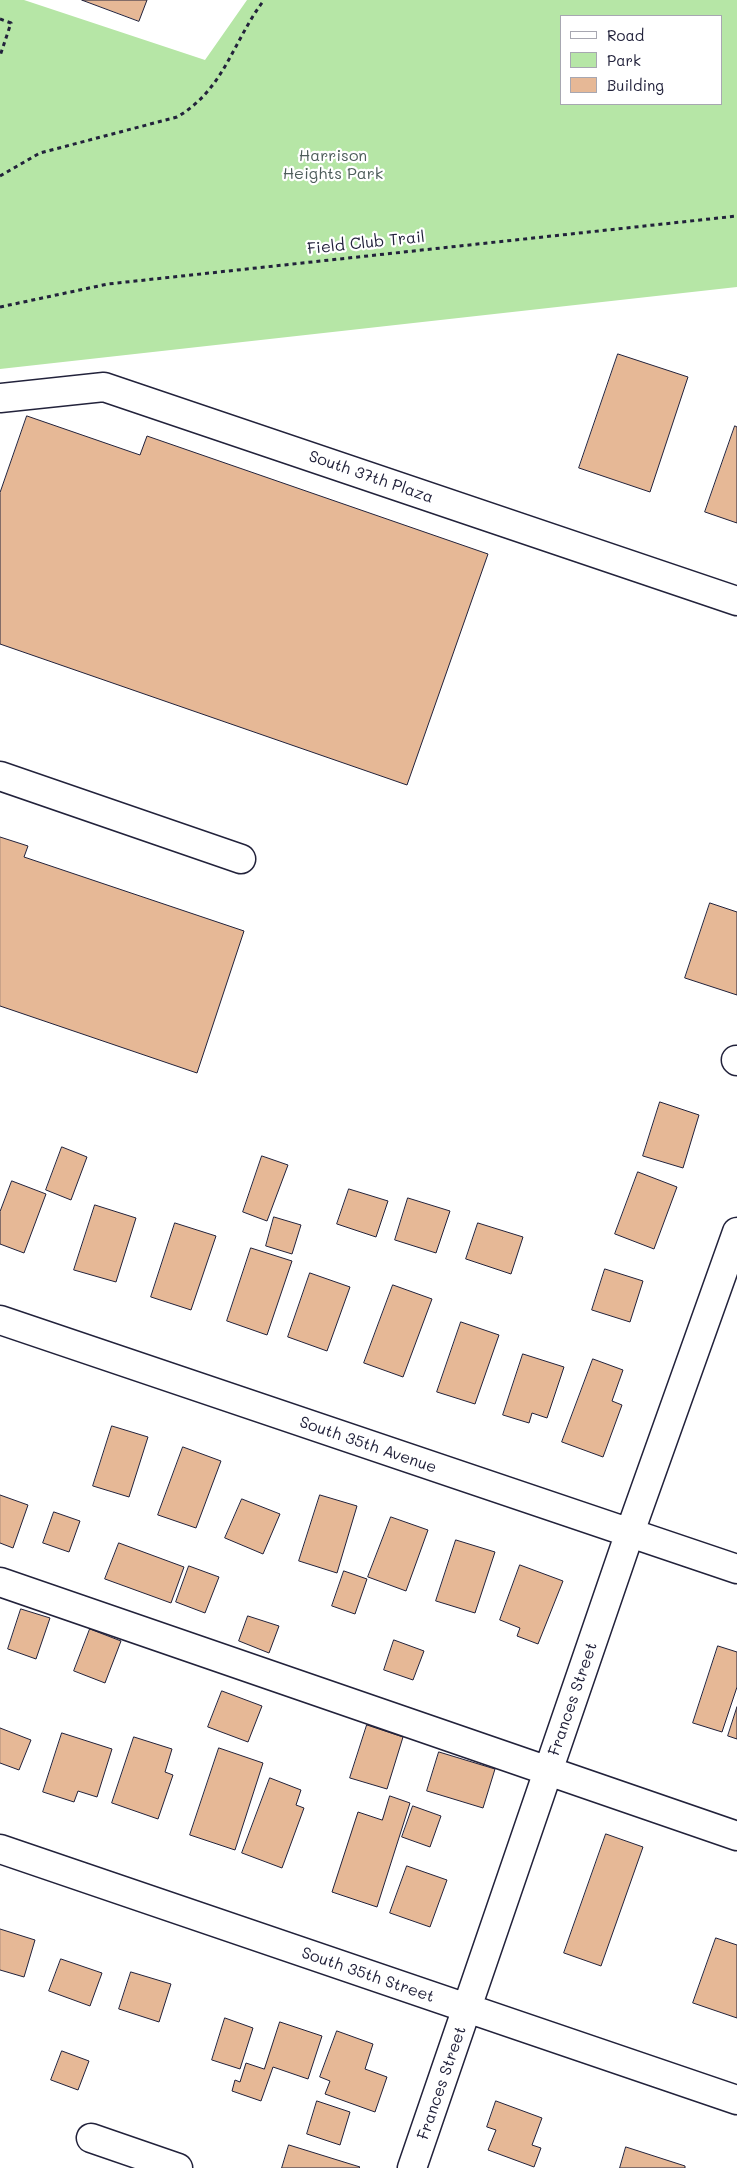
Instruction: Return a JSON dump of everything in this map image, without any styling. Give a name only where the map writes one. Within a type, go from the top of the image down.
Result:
[{"type":"street","name":"South 37th Plaza","points":[[0,398],[104,387],[737,600]]},
{"type":"street","points":[[0,776],[241,859]]},
{"type":"street","name":"Frances Street","points":[[412,2168],[629,1534],[737,1232]]},
{"type":"street","name":"South 35th Avenue","points":[[0,1320],[737,1569]]},
{"type":"street","points":[[0,1582],[737,1836]]},
{"type":"street","name":"South 35th Street","points":[[0,1849],[737,2100]]},
{"type":"street","points":[[91,2138],[178,2168]]},
{"type":"path","points":[[0,176],[40,153],[177,117],[195,107],[221,75],[253,14],[264,0]]},
{"type":"path","points":[[0,19],[11,23],[0,56]]},
{"type":"path","name":"Field Club Trail","points":[[0,307],[108,284],[737,216]]},
{"type":"green space","name":"Harrison Heights Park","points":[[0,0],[24,0],[205,60],[247,0],[737,0],[737,287],[0,369]]},
{"type":"building","points":[[82,0],[147,0],[139,21]]},
{"type":"building","points":[[618,354],[688,377],[650,492],[579,468]]},
{"type":"building","points":[[27,416],[140,455],[147,436],[488,554],[407,785],[0,644],[0,493]]},
{"type":"building","points":[[735,426],[737,427],[737,523],[705,512]]},
{"type":"building","points":[[0,837],[28,846],[24,857],[244,931],[197,1073],[0,1006]]},
{"type":"building","points":[[710,903],[737,912],[737,995],[685,978]]},
{"type":"building","points":[[660,1102],[699,1115],[683,1168],[643,1156]]},
{"type":"building","points":[[62,1147],[87,1157],[71,1200],[46,1190]]},
{"type":"building","points":[[262,1156],[288,1165],[267,1221],[243,1212]]},
{"type":"building","points":[[638,1172],[677,1187],[654,1249],[615,1234]]},
{"type":"building","points":[[12,1181],[46,1194],[24,1253],[0,1244],[0,1212]]},
{"type":"building","points":[[349,1189],[388,1201],[376,1237],[337,1224]]},
{"type":"building","points":[[408,1198],[450,1211],[436,1253],[395,1240]]},
{"type":"building","points":[[95,1205],[136,1218],[116,1282],[74,1270]]},
{"type":"building","points":[[274,1217],[301,1225],[292,1254],[266,1246]]},
{"type":"building","points":[[175,1223],[216,1236],[191,1310],[151,1297]]},
{"type":"building","points":[[478,1223],[523,1237],[511,1274],[466,1259]]},
{"type":"building","points":[[251,1248],[292,1261],[267,1335],[227,1321]]},
{"type":"building","points":[[605,1269],[643,1281],[630,1322],[592,1310]]},
{"type":"building","points":[[310,1273],[350,1287],[327,1351],[288,1337]]},
{"type":"building","points":[[393,1285],[432,1299],[403,1377],[364,1363]]},
{"type":"building","points":[[461,1322],[499,1335],[475,1404],[437,1392]]},
{"type":"building","points":[[523,1354],[564,1367],[547,1418],[532,1413],[529,1423],[503,1415]]},
{"type":"building","points":[[593,1359],[623,1370],[612,1401],[622,1405],[603,1457],[562,1442]]},
{"type":"building","points":[[112,1426],[148,1437],[129,1497],[93,1486]]},
{"type":"building","points":[[183,1447],[221,1461],[196,1528],[158,1515]]},
{"type":"building","points":[[0,1495],[28,1505],[13,1548],[0,1543]]},
{"type":"building","points":[[320,1495],[357,1506],[337,1573],[299,1561]]},
{"type":"building","points":[[242,1499],[280,1514],[263,1554],[225,1538]]},
{"type":"building","points":[[54,1512],[80,1521],[69,1552],[43,1543]]},
{"type":"building","points":[[391,1517],[428,1530],[406,1591],[368,1577]]},
{"type":"building","points":[[456,1540],[495,1552],[475,1613],[436,1601]]},
{"type":"building","points":[[119,1543],[184,1567],[171,1603],[105,1579]]},
{"type":"building","points":[[520,1565],[563,1581],[538,1644],[517,1636],[520,1628],[500,1620]]},
{"type":"building","points":[[189,1566],[219,1577],[205,1613],[176,1602]]},
{"type":"building","points":[[344,1571],[367,1579],[355,1614],[332,1606]]},
{"type":"building","points":[[21,1609],[50,1618],[36,1659],[8,1649]]},
{"type":"building","points":[[248,1616],[279,1626],[269,1653],[239,1641]]},
{"type":"building","points":[[90,1629],[121,1641],[105,1683],[74,1671]]},
{"type":"building","points":[[394,1640],[424,1651],[413,1680],[384,1670]]},
{"type":"building","points":[[718,1646],[737,1652],[737,1687],[722,1732],[693,1723]]},
{"type":"building","points":[[222,1691],[262,1706],[248,1742],[208,1727]]},
{"type":"building","points":[[737,1707],[737,1739],[728,1736]]},
{"type":"building","points":[[367,1725],[403,1737],[387,1789],[350,1778]]},
{"type":"building","points":[[0,1728],[31,1740],[19,1770],[0,1763]]},
{"type":"building","points":[[62,1733],[112,1749],[97,1797],[78,1791],[74,1802],[43,1792]]},
{"type":"building","points":[[134,1737],[172,1749],[165,1772],[173,1775],[158,1819],[112,1803]]},
{"type":"building","points":[[219,1748],[263,1763],[235,1850],[190,1835]]},
{"type":"building","points":[[439,1752],[495,1769],[483,1808],[427,1791]]},
{"type":"building","points":[[270,1778],[301,1790],[296,1805],[304,1808],[282,1868],[242,1853]]},
{"type":"building","points":[[390,1796],[410,1803],[377,1907],[332,1892],[358,1812],[382,1820]]},
{"type":"building","points":[[413,1806],[441,1816],[430,1847],[402,1837]]},
{"type":"building","points":[[606,1834],[643,1847],[601,1966],[564,1953]]},
{"type":"building","points":[[407,1866],[447,1880],[430,1927],[390,1913]]},
{"type":"building","points":[[0,1929],[35,1940],[24,1977],[0,1970]]},
{"type":"building","points":[[716,1938],[737,1945],[737,2018],[693,2003]]},
{"type":"building","points":[[61,1959],[102,1973],[90,2006],[49,1991]]},
{"type":"building","points":[[131,1972],[171,1984],[159,2022],[119,2009]]},
{"type":"building","points":[[225,2018],[253,2028],[240,2069],[212,2060]]},
{"type":"building","points":[[280,2022],[322,2036],[308,2079],[273,2067],[261,2101],[232,2091],[235,2080],[240,2082],[246,2063],[264,2069]]},
{"type":"building","points":[[337,2031],[373,2044],[365,2069],[387,2077],[375,2112],[325,2094],[330,2081],[320,2077]]},
{"type":"building","points":[[62,2051],[89,2061],[78,2090],[51,2080]]},
{"type":"building","points":[[317,2101],[350,2112],[340,2145],[307,2134]]},
{"type":"building","points":[[496,2101],[542,2118],[532,2145],[541,2148],[534,2167],[488,2150],[496,2130],[487,2127]]},
{"type":"building","points":[[289,2145],[360,2167],[282,2168]]},
{"type":"building","points":[[626,2147],[685,2166],[685,2168],[620,2168]]}]
